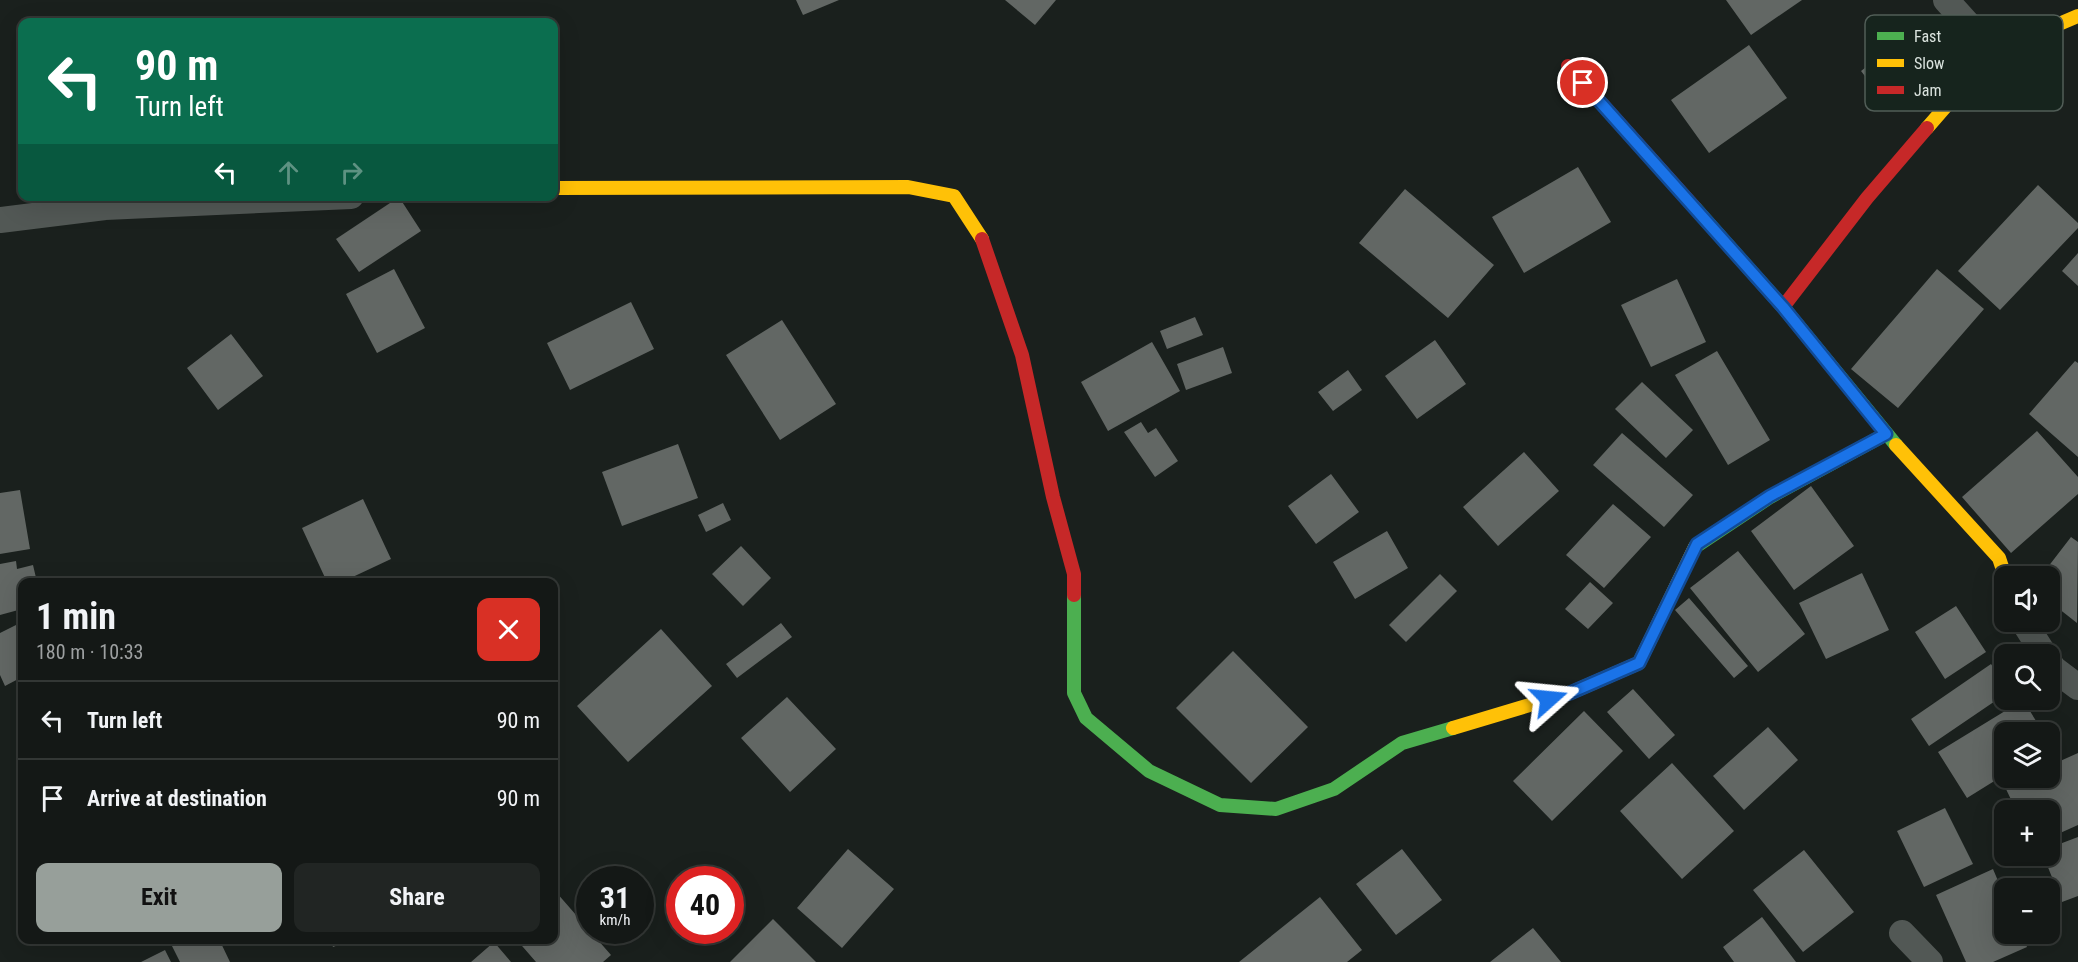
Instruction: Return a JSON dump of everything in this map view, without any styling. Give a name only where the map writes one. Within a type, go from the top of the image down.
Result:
[{"type":"street","points":[[1946,0],[1960,15]]},
{"type":"street","points":[[2063,22],[2078,16]]},
{"type":"street","points":[[1568,66],[1783,307],[1886,434],[1999,558],[2002,566]]},
{"type":"street","points":[[1783,307],[1866,198],[1942,111]]},
{"type":"street","points":[[558,188],[908,187],[954,196],[979,231],[1022,355],[1053,497],[1074,574],[1074,693],[1086,718],[1149,771],[1220,805],[1276,809],[1334,789],[1402,743],[1570,693],[1639,663],[1697,544],[1770,496],[1886,434]]},
{"type":"street","points":[[0,220],[105,207],[239,201]]},
{"type":"street","points":[[2060,674],[2078,687]]},
{"type":"street","points":[[1902,933],[1930,962]]},
{"type":"building","points":[[796,0],[839,0],[803,15]]},
{"type":"building","points":[[1005,0],[1056,0],[1035,25]]},
{"type":"building","points":[[1726,0],[1802,0],[1751,35]]},
{"type":"building","points":[[1749,45],[1787,98],[1709,153],[1671,100]]},
{"type":"building","points":[[1578,167],[1611,222],[1524,273],[1492,217]]},
{"type":"building","points":[[2038,185],[2078,223],[2078,228],[2000,310],[1958,271]]},
{"type":"building","points":[[1405,189],[1494,265],[1448,318],[1359,243]]},
{"type":"building","points":[[393,201],[402,201],[421,231],[359,272],[336,239]]},
{"type":"building","points":[[2078,253],[2078,286],[2062,271]]},
{"type":"building","points":[[394,269],[425,328],[377,353],[346,294]]},
{"type":"building","points":[[1937,269],[1984,309],[1898,408],[1851,369]]},
{"type":"building","points":[[1677,279],[1706,342],[1651,367],[1621,305]]},
{"type":"building","points":[[631,302],[654,349],[570,390],[547,343]]},
{"type":"building","points":[[1195,317],[1203,335],[1167,349],[1160,331]]},
{"type":"building","points":[[782,320],[836,404],[780,440],[726,355]]},
{"type":"building","points":[[231,334],[263,376],[218,410],[187,368]]},
{"type":"building","points":[[1435,340],[1466,384],[1417,419],[1385,376]]},
{"type":"building","points":[[1152,342],[1180,391],[1108,431],[1081,382]]},
{"type":"building","points":[[1223,347],[1232,373],[1186,390],[1177,364]]},
{"type":"building","points":[[1717,351],[1770,440],[1728,465],[1675,375]]},
{"type":"building","points":[[2075,361],[2078,363],[2078,457],[2029,414]]},
{"type":"building","points":[[1348,370],[1362,390],[1333,411],[1318,392]]},
{"type":"building","points":[[1642,382],[1693,430],[1666,458],[1615,409]]},
{"type":"building","points":[[1141,422],[1148,433],[1156,428],[1178,461],[1155,477],[1124,432]]},
{"type":"building","points":[[2037,431],[2078,477],[2078,494],[2011,553],[1962,497]]},
{"type":"building","points":[[1622,433],[1693,495],[1664,527],[1593,465]]},
{"type":"building","points":[[678,444],[698,498],[622,526],[602,472]]},
{"type":"building","points":[[1524,452],[1559,491],[1498,546],[1463,507]]},
{"type":"building","points":[[1331,474],[1359,512],[1316,544],[1288,506]]},
{"type":"building","points":[[1811,486],[1854,546],[1794,590],[1751,531]]},
{"type":"building","points":[[20,490],[30,549],[0,554],[0,493]]},
{"type":"building","points":[[363,499],[391,559],[351,578],[325,578],[302,528]]},
{"type":"building","points":[[723,503],[731,520],[706,532],[698,515]]},
{"type":"building","points":[[1613,504],[1651,537],[1604,588],[1566,555]]},
{"type":"building","points":[[1387,531],[1408,568],[1355,599],[1333,562]]},
{"type":"building","points":[[2071,537],[2078,542],[2077,623],[2060,610],[2060,566],[2049,566]]},
{"type":"building","points":[[741,546],[771,578],[743,606],[712,574]]},
{"type":"building","points":[[1738,551],[1805,634],[1758,672],[1690,588]]},
{"type":"building","points":[[16,561],[17,569],[33,565],[36,578],[18,578],[18,610],[0,615],[0,564]]},
{"type":"building","points":[[1862,573],[1889,630],[1826,659],[1799,603]]},
{"type":"building","points":[[1440,574],[1457,591],[1406,642],[1389,625]]},
{"type":"building","points":[[1590,582],[1613,603],[1588,629],[1565,609]]},
{"type":"building","points":[[1689,598],[1748,666],[1734,678],[1675,610]]},
{"type":"building","points":[[1956,606],[1986,652],[1945,679],[1915,632]]},
{"type":"building","points":[[781,623],[792,637],[737,678],[726,664]]},
{"type":"building","points":[[18,624],[18,679],[5,686],[0,675],[0,633]]},
{"type":"building","points":[[661,629],[712,686],[628,762],[577,706]]},
{"type":"building","points":[[1233,651],[1308,727],[1251,783],[1176,708]]},
{"type":"building","points":[[1991,664],[1994,668],[1994,702],[1929,746],[1911,719]]},
{"type":"building","points":[[1633,689],[1675,735],[1649,759],[1607,712]]},
{"type":"building","points":[[787,697],[836,749],[790,792],[741,738]]},
{"type":"building","points":[[2007,710],[2029,710],[2037,722],[1994,722],[1994,781],[1967,798],[1938,752]]},
{"type":"building","points":[[1584,711],[1623,751],[1552,821],[1513,781]]},
{"type":"building","points":[[1768,727],[1798,760],[1744,810],[1713,776]]},
{"type":"building","points":[[2078,753],[2078,825],[2060,833],[2060,800],[2011,800],[2005,788],[2060,788],[2060,761]]},
{"type":"building","points":[[1672,763],[1734,831],[1682,879],[1620,811]]},
{"type":"building","points":[[1945,808],[1973,864],[1924,887],[1897,831]]},
{"type":"building","points":[[2078,837],[2078,896],[2062,902],[2060,878],[2052,878],[2047,866],[2060,866],[2060,844]]},
{"type":"building","points":[[848,849],[894,889],[842,948],[797,908]]},
{"type":"building","points":[[1402,849],[1442,900],[1396,935],[1356,884]]},
{"type":"building","points":[[1804,850],[1854,912],[1803,952],[1753,890]]},
{"type":"building","points":[[1993,869],[1997,878],[1994,878],[1994,944],[2026,944],[2027,947],[1993,962],[1966,962],[1936,895]]},
{"type":"building","points":[[558,894],[576,915],[576,944],[601,944],[611,955],[603,962],[536,962],[520,944],[558,944]]},
{"type":"building","points":[[1320,897],[1362,950],[1347,962],[1239,962]]},
{"type":"building","points":[[1762,917],[1796,962],[1734,962],[1723,947]]},
{"type":"building","points":[[773,919],[816,962],[730,962]]},
{"type":"building","points":[[1533,928],[1561,962],[1490,962]]},
{"type":"building","points":[[176,944],[221,944],[230,962],[180,962],[172,946]]},
{"type":"building","points":[[492,944],[496,944],[511,962],[471,962]]},
{"type":"building","points":[[165,950],[171,962],[141,962]]},
{"type":"traffic: fast","points":[[1695,208],[1783,307],[1896,445]]},
{"type":"traffic: fast","points":[[1695,547],[1770,497],[1886,434]]},
{"type":"traffic: fast","points":[[1074,595],[1074,693],[1086,718],[1149,771],[1220,805],[1276,809],[1334,789],[1402,743],[1453,728]]},
{"type":"traffic: slow","points":[[2063,22],[2078,16]]},
{"type":"traffic: slow","points":[[1927,128],[1942,111]]},
{"type":"traffic: slow","points":[[558,188],[908,187],[954,196],[982,239]]},
{"type":"traffic: slow","points":[[1896,445],[1999,558],[2002,566]]},
{"type":"traffic: slow","points":[[1453,728],[1570,693],[1639,663],[1695,547]]},
{"type":"traffic: jam","points":[[1568,66],[1695,208]]},
{"type":"traffic: jam","points":[[1783,307],[1867,198],[1927,128]]},
{"type":"traffic: jam","points":[[982,239],[1022,355],[1053,497],[1074,574],[1074,595]]},
{"type":"route","points":[[1549,699],[1570,693],[1639,663],[1697,544],[1770,496],[1886,434],[1783,307],[1583,83]]}]
